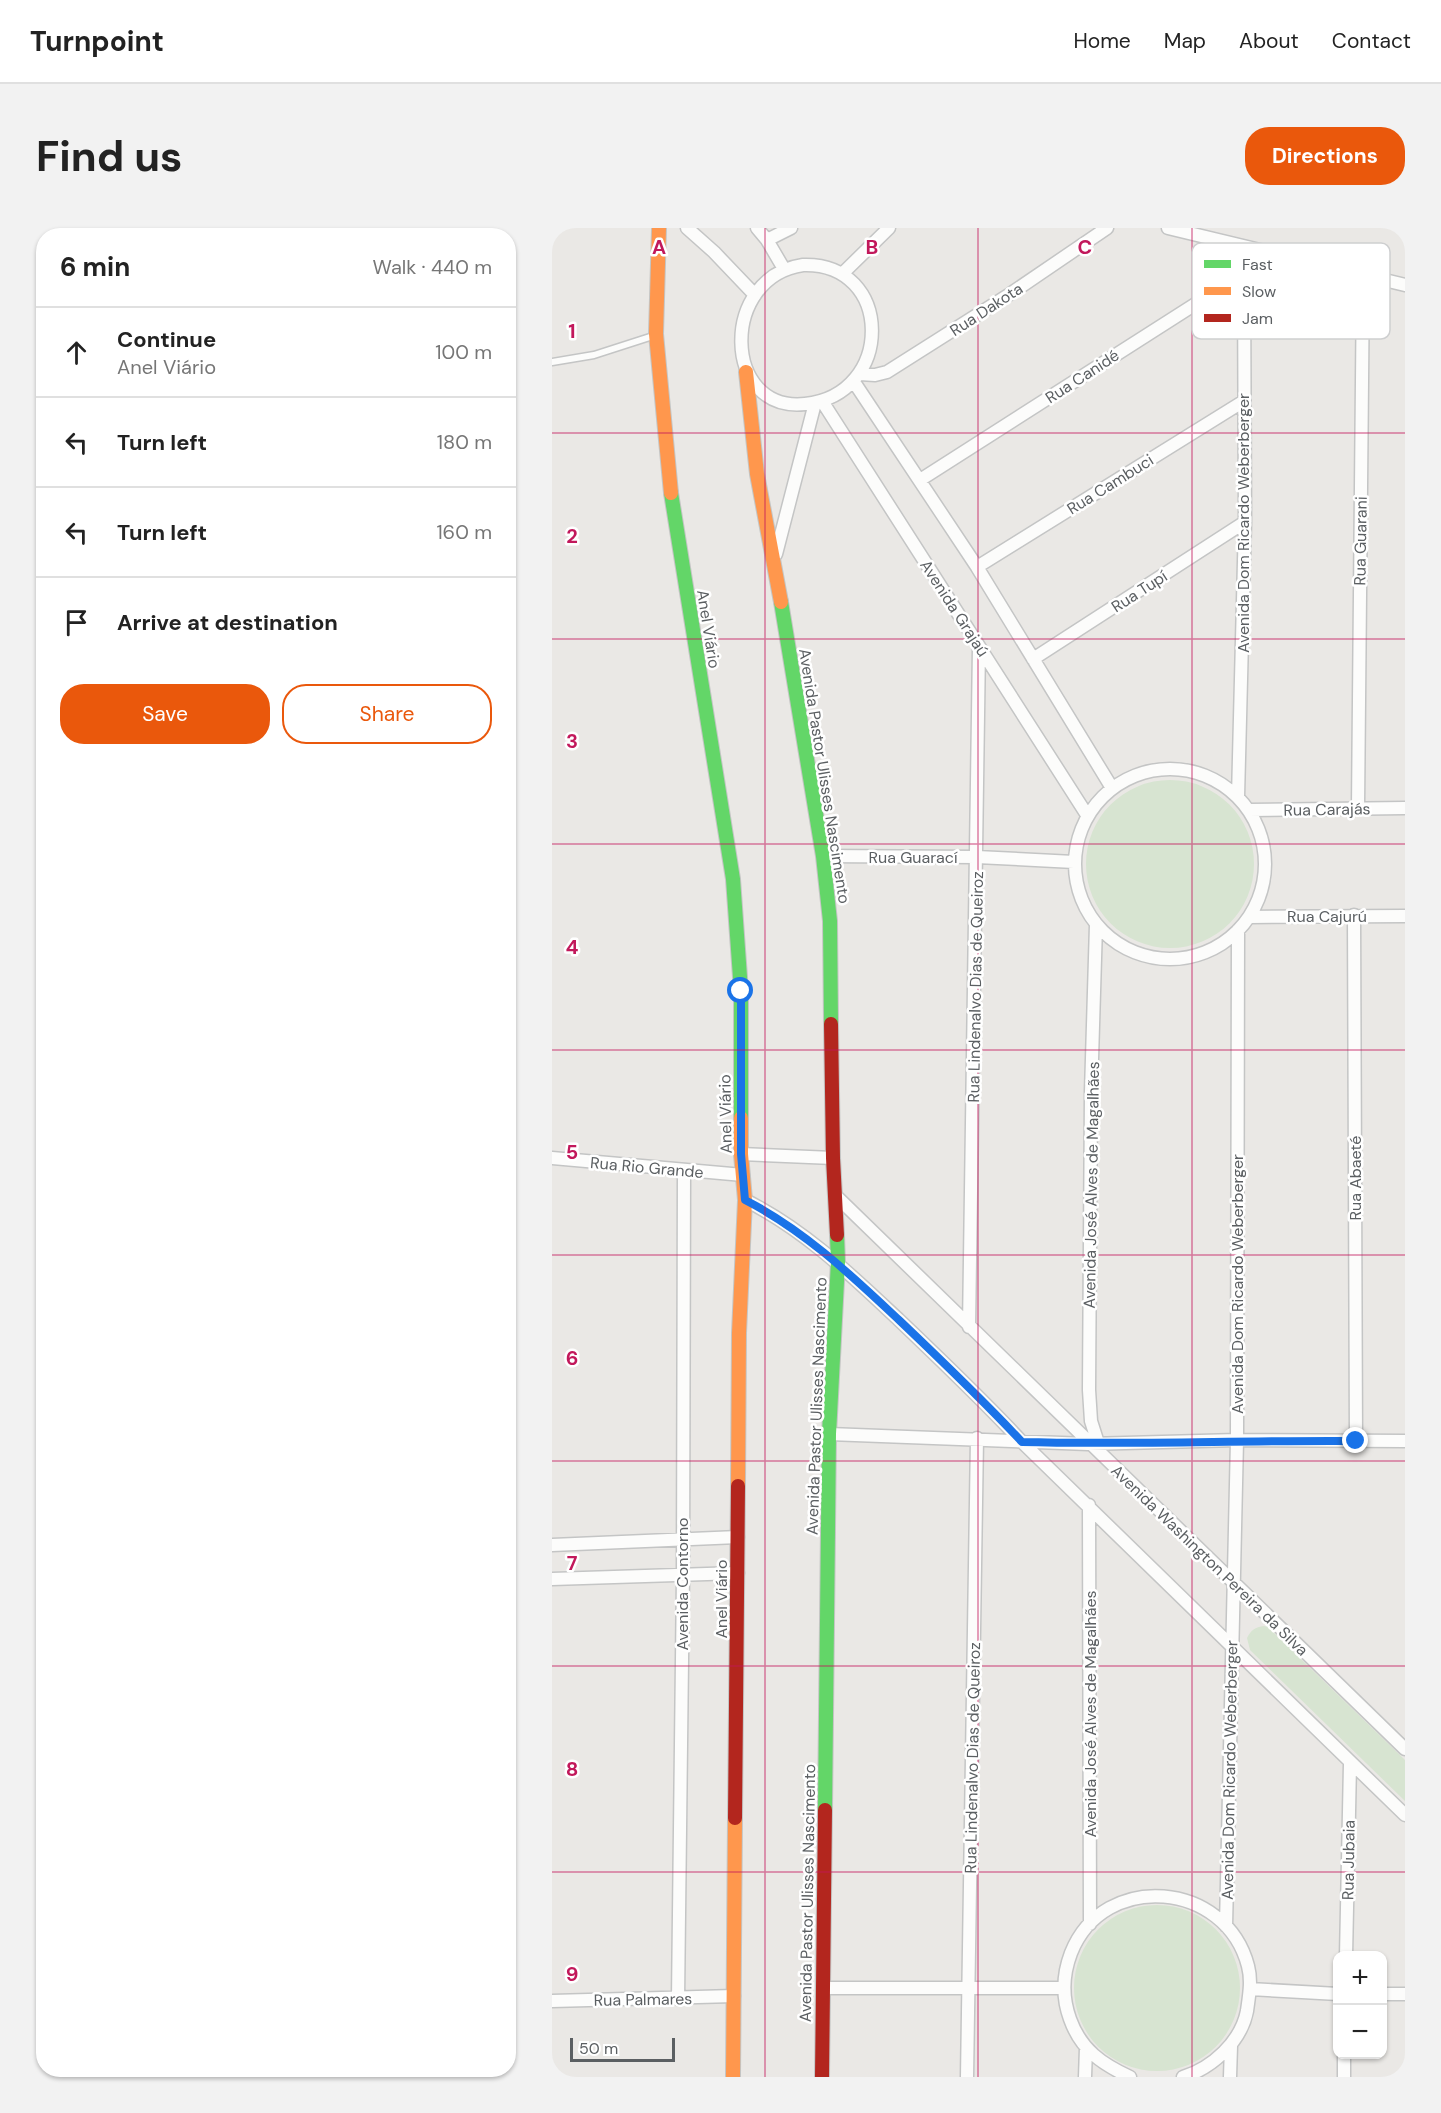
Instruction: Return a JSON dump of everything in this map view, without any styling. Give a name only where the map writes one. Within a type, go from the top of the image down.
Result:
[{"type":"main road","name":"Anel Viário","points":[[659,228],[656,334],[673,513],[733,879],[741,991],[741,1154],[745,1200],[739,1333],[733,2077]]},
{"type":"main road","name":"Avenida Pastor Ulisses Nascimento","points":[[746,372],[757,474],[774,561],[823,856],[830,921],[833,1158],[838,1262],[829,1434],[822,2077]]},
{"type":"street","points":[[687,228],[714,252],[755,295]]},
{"type":"street","points":[[757,228],[784,269]]},
{"type":"street","points":[[767,240],[791,228]]},
{"type":"street","points":[[842,274],[890,228]]},
{"type":"street","name":"Rua Dakota","points":[[857,378],[887,372],[1010,294],[1107,228]]},
{"type":"street","points":[[1168,228],[1226,243]]},
{"type":"street","points":[[815,265],[842,274],[861,292],[869,308],[870,345],[865,366],[847,389],[818,402],[795,404],[773,398],[764,392],[746,372],[741,344],[742,323],[761,287],[784,269],[815,265]]},
{"type":"street","points":[[1390,281],[1405,285]]},
{"type":"street","name":"Rua Canidé","points":[[920,480],[1192,306]]},
{"type":"street","name":"Avenida Dom Ricardo Weberberger","points":[[1238,797],[1245,522],[1244,339]]},
{"type":"street","name":"Rua Guarani","points":[[1358,807],[1362,339]]},
{"type":"street","points":[[857,378],[1034,659],[1112,788]]},
{"type":"street","name":"Rua Cambuci","points":[[976,567],[1244,401]]},
{"type":"street","points":[[774,561],[818,402]]},
{"type":"street","name":"Avenida Grajaú","points":[[818,402],[980,647],[1087,815]]},
{"type":"street","name":"Rua Tupí","points":[[1034,659],[1245,522]]},
{"type":"street","name":"Rua Lindenalvo Dias de Queiroz","points":[[969,1326],[980,647]]},
{"type":"street","points":[[1176,769],[1210,777],[1238,797],[1258,826],[1263,840],[1265,867],[1261,893],[1250,916],[1238,930],[1217,947],[1192,956],[1166,959],[1140,954],[1116,943],[1096,925],[1084,906],[1076,885],[1074,862],[1077,838],[1087,815],[1098,800],[1112,788],[1142,772],[1176,769]]},
{"type":"street","name":"Rua Carajás","points":[[1249,810],[1405,808]]},
{"type":"street","name":"Rua Guarací","points":[[823,856],[977,857],[1074,862]]},
{"type":"street","name":"Rua Abaeté","points":[[1354,915],[1356,1441]]},
{"type":"street","name":"Rua Cajurú","points":[[1250,916],[1405,916]]},
{"type":"street","name":"Avenida José Alves de Magalhães","points":[[1093,1443],[1089,1390],[1091,1092],[1096,925]]},
{"type":"street","name":"Avenida Dom Ricardo Weberberger","points":[[1226,1926],[1237,1440],[1238,930]]},
{"type":"street","points":[[741,1154],[833,1158]]},
{"type":"street","name":"Rua Rio Grande","points":[[552,1158],[743,1175]]},
{"type":"street","name":"Avenida Contorno","points":[[678,1999],[683,1575],[684,1170]]},
{"type":"street","name":"Avenida Washington Pereira da Silva","points":[[835,1195],[1093,1443],[1405,1749]]},
{"type":"street","points":[[745,1200],[782,1221],[838,1262],[977,1394],[1022,1442],[1089,1505],[1350,1764],[1405,1815]]},
{"type":"street","points":[[829,1434],[1093,1443],[1237,1440],[1405,1441]]},
{"type":"street","name":"Rua Lindenalvo Dias de Queiroz","points":[[967,2077],[977,1438]]},
{"type":"street","name":"Avenida José Alves de Magalhães","points":[[1089,1505],[1089,1923]]},
{"type":"street","points":[[552,1545],[738,1537]]},
{"type":"street","points":[[552,1579],[738,1573]]},
{"type":"street","name":"Rua Jubaia","points":[[1346,1951],[1350,1764]]},
{"type":"street","points":[[1130,2077],[1106,2066],[1086,2048],[1074,2030],[1066,2009],[1064,1988],[1067,1964],[1075,1942],[1089,1923],[1110,1908],[1125,1901],[1158,1895],[1184,1899],[1207,1909],[1226,1926],[1239,1945],[1248,1966],[1250,1989],[1245,2019],[1230,2046],[1210,2064],[1183,2077]]},
{"type":"street","points":[[823,1988],[1064,1988]]},
{"type":"street","points":[[1250,1989],[1333,1994]]},
{"type":"street","points":[[1387,1994],[1405,1994]]},
{"type":"street","name":"Rua Palmares","points":[[552,2001],[734,1996]]},
{"type":"street","points":[[1230,2046],[1230,2077]]},
{"type":"street","points":[[1085,2077],[1086,2048]]},
{"type":"street","points":[[1344,2059],[1344,2077]]},
{"type":"lane","points":[[552,362],[594,355],[656,334]]},
{"type":"green space","points":[[1170,780],[1202,787],[1216,794],[1229,805],[1240,818],[1247,832],[1254,864],[1247,896],[1240,910],[1229,923],[1216,934],[1202,941],[1170,948],[1138,941],[1124,934],[1111,923],[1100,910],[1093,896],[1086,864],[1093,832],[1100,818],[1111,805],[1124,794],[1138,787]]},
{"type":"green space","points":[[1268,1627],[1405,1760],[1405,1801],[1250,1650],[1247,1638],[1254,1629]]},
{"type":"green space","points":[[1157,1905],[1173,1906],[1189,1911],[1216,1929],[1234,1956],[1239,1972],[1239,2004],[1234,2020],[1216,2047],[1189,2065],[1173,2070],[1157,2071],[1141,2070],[1125,2065],[1098,2047],[1080,2020],[1075,2004],[1074,1988],[1075,1972],[1080,1956],[1098,1929],[1125,1911],[1141,1906]]},
{"type":"traffic: fast","points":[[671,493],[733,879],[741,991],[741,1118]]},
{"type":"traffic: fast","points":[[781,602],[823,856],[830,921],[831,1024]]},
{"type":"traffic: fast","points":[[825,1810],[829,1434],[838,1262],[837,1235]]},
{"type":"traffic: slow","points":[[659,228],[656,334],[671,493]]},
{"type":"traffic: slow","points":[[746,372],[757,474],[781,602]]},
{"type":"traffic: slow","points":[[738,1486],[739,1333],[745,1200],[741,1118]]},
{"type":"traffic: slow","points":[[733,2077],[735,1818]]},
{"type":"traffic: jam","points":[[831,1024],[833,1158],[837,1235]]},
{"type":"traffic: jam","points":[[735,1818],[738,1486]]},
{"type":"traffic: jam","points":[[822,2077],[825,1810]]},
{"type":"route","points":[[741,991],[741,1154],[745,1200],[782,1221],[838,1262],[977,1394],[1022,1442],[1089,1444],[1237,1440],[1356,1441]]}]
